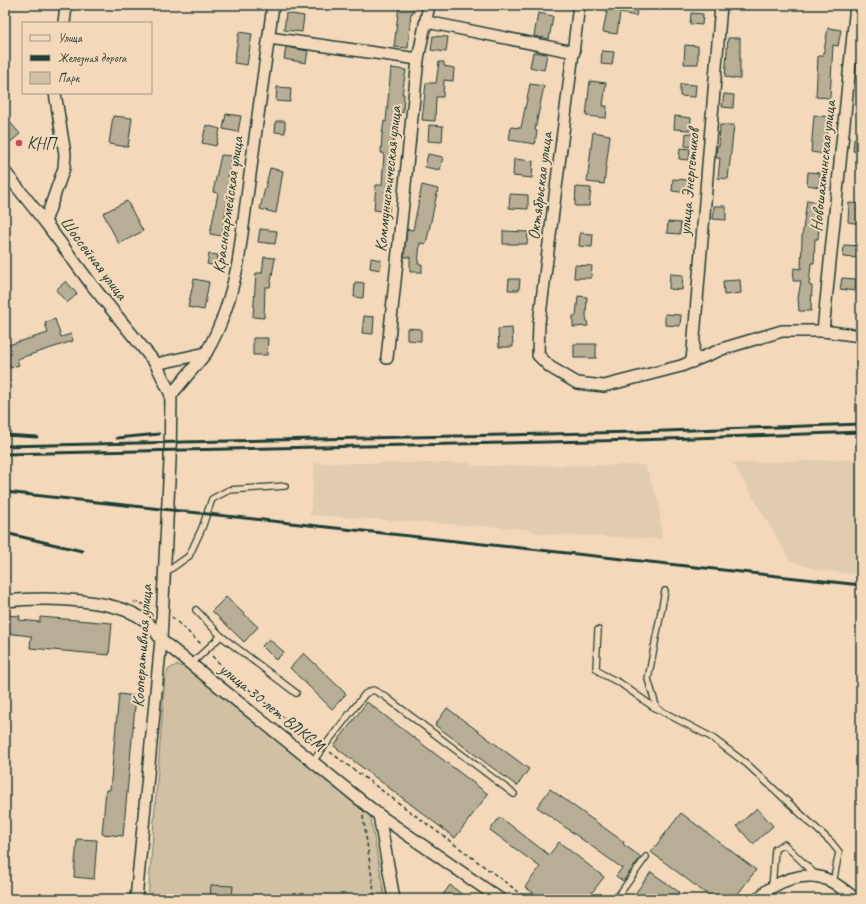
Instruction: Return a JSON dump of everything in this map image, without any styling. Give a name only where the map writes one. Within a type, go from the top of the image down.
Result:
[{"type":"street","points":[[64,22],[66,5]]},
{"type":"street","name":"Красноармейская улица","points":[[206,352],[223,320],[238,263],[273,5]]},
{"type":"street","name":"Коммунистическая улица","points":[[387,358],[418,59],[427,22],[429,5]]},
{"type":"street","name":"Октябрьская улица","points":[[579,5],[539,324],[538,354],[550,367],[577,383],[604,386],[692,362]]},
{"type":"street","name":"улица Энергетиков","points":[[692,362],[721,5]]},
{"type":"street","name":"Новошахтинская улица","points":[[822,331],[856,5]]},
{"type":"street","points":[[427,22],[574,52]]},
{"type":"street","points":[[269,38],[418,59]]},
{"type":"street","points":[[45,222],[64,168],[65,154],[55,94]]},
{"type":"street","name":"Шоссейная улица","points":[[5,172],[45,222],[91,284],[156,364]]},
{"type":"street","points":[[692,362],[725,348],[782,331],[822,331],[861,336]]},
{"type":"street","points":[[156,364],[206,352]]},
{"type":"street","points":[[171,395],[206,352]]},
{"type":"street","name":"Кооперативная улица","points":[[136,899],[161,640],[170,450],[171,395],[156,364]]},
{"type":"street","name":"улица 30 лет ВЛКСМ","points":[[5,601],[34,598],[102,604],[129,612],[150,624],[161,640],[380,815],[500,899]]},
{"type":"street","points":[[380,815],[394,899]]},
{"type":"street","points":[[758,899],[772,888],[791,879],[807,876],[819,877],[833,883],[856,899]]},
{"type":"lane","points":[[164,573],[189,556],[212,499],[229,490],[284,486]]},
{"type":"lane","points":[[657,709],[648,679],[665,591]]},
{"type":"lane","points":[[196,610],[221,636],[296,693]]},
{"type":"lane","points":[[598,630],[596,668],[602,674],[620,683],[657,709],[711,738],[747,764],[831,842],[839,852],[833,883]]},
{"type":"lane","points":[[191,664],[221,636]]},
{"type":"lane","points":[[313,761],[365,694],[373,690],[383,695],[514,794]]},
{"type":"lane","points":[[772,888],[774,849],[784,844],[819,877]]},
{"type":"lane","points":[[616,899],[646,857]]},
{"type":"path","points":[[128,601],[163,608],[224,667],[266,704],[528,899]]},
{"type":"path","points":[[213,681],[224,667]]},
{"type":"path","points":[[363,810],[375,899]]},
{"type":"shaded area","points":[[861,459],[861,575],[816,570],[790,560],[733,463]]},
{"type":"shaded area","points":[[315,463],[469,463],[474,466],[645,465],[659,503],[662,539],[540,534],[527,529],[310,515]]},
{"type":"green space","points":[[176,665],[191,671],[369,809],[385,899],[148,899],[165,678],[168,670]]},
{"type":"building","points":[[399,5],[414,5],[413,13],[411,13],[408,48],[394,47]]},
{"type":"building","points":[[608,5],[638,5],[636,16],[620,13],[617,34],[603,32]]},
{"type":"building","points":[[286,13],[304,16],[302,32],[284,30]]},
{"type":"building","points":[[538,13],[553,16],[549,39],[534,36]]},
{"type":"building","points":[[691,13],[703,14],[702,25],[690,24]]},
{"type":"building","points":[[828,28],[841,30],[838,46],[833,45],[830,98],[816,97],[818,56],[823,56]]},
{"type":"building","points":[[239,32],[252,34],[247,65],[234,63]]},
{"type":"building","points":[[433,36],[448,37],[446,52],[431,50]]},
{"type":"building","points":[[728,38],[740,38],[740,79],[725,77]]},
{"type":"building","points":[[685,45],[698,46],[698,64],[684,64]]},
{"type":"building","points":[[286,47],[308,51],[306,63],[284,59]]},
{"type":"building","points":[[602,51],[614,52],[612,65],[601,64]]},
{"type":"building","points":[[533,52],[547,54],[544,70],[530,67]]},
{"type":"building","points":[[439,62],[444,62],[444,66],[454,68],[453,81],[444,80],[443,97],[436,97],[435,121],[422,120],[426,83],[436,83]]},
{"type":"building","points":[[391,68],[406,70],[402,94],[404,94],[403,113],[400,112],[398,136],[397,139],[394,139],[393,146],[396,147],[389,212],[374,210],[376,185],[382,185],[384,153],[381,153],[382,135],[384,121],[386,122]]},
{"type":"building","points":[[590,81],[606,83],[603,106],[607,106],[606,118],[586,116]]},
{"type":"building","points":[[530,84],[544,86],[535,130],[537,131],[535,144],[509,140],[511,127],[521,128]]},
{"type":"building","points":[[680,84],[696,85],[695,97],[680,96]]},
{"type":"building","points":[[277,87],[291,88],[290,102],[276,101]]},
{"type":"building","points":[[724,94],[734,95],[733,108],[722,107]]},
{"type":"building","points":[[226,114],[241,116],[238,132],[223,129]]},
{"type":"building","points":[[814,115],[829,117],[825,154],[811,152]]},
{"type":"building","points":[[5,116],[20,134],[8,144],[5,140]]},
{"type":"building","points":[[113,116],[132,118],[128,147],[109,144]]},
{"type":"building","points":[[675,116],[691,118],[690,130],[674,129]]},
{"type":"building","points":[[276,121],[285,121],[285,133],[275,132]]},
{"type":"building","points":[[206,125],[220,129],[216,146],[202,143]]},
{"type":"building","points":[[429,125],[443,126],[442,142],[428,141]]},
{"type":"building","points":[[720,125],[734,125],[728,179],[718,178],[720,158],[716,158],[717,146],[719,146]]},
{"type":"building","points":[[593,132],[610,135],[604,184],[587,182]]},
{"type":"building","points":[[686,133],[696,134],[695,147],[685,146]]},
{"type":"building","points":[[854,139],[861,139],[861,152],[853,151]]},
{"type":"building","points":[[680,148],[690,149],[689,160],[679,159]]},
{"type":"building","points":[[428,154],[443,157],[440,170],[425,167]]},
{"type":"building","points":[[221,155],[232,156],[228,177],[231,178],[222,236],[210,234],[218,193],[213,192]]},
{"type":"building","points":[[514,159],[533,161],[532,178],[513,176]]},
{"type":"building","points":[[270,168],[283,171],[276,213],[260,209]]},
{"type":"building","points":[[808,172],[820,173],[819,187],[807,185]]},
{"type":"building","points":[[673,179],[689,180],[688,193],[672,191]]},
{"type":"building","points":[[422,185],[438,189],[426,244],[420,243],[418,264],[422,264],[422,272],[410,272],[410,257],[404,257],[407,229],[413,230]]},
{"type":"building","points":[[576,187],[591,188],[589,206],[575,206]]},
{"type":"building","points":[[510,194],[528,195],[528,209],[509,208]]},
{"type":"building","points":[[807,200],[819,202],[817,226],[819,226],[818,239],[815,239],[814,263],[811,263],[809,285],[812,286],[811,311],[799,311],[798,298],[801,281],[793,281],[794,268],[801,269],[802,237]]},
{"type":"building","points":[[127,201],[143,231],[119,244],[103,213]]},
{"type":"building","points":[[849,203],[861,204],[861,224],[848,222]]},
{"type":"building","points":[[714,206],[726,206],[726,220],[713,219]]},
{"type":"building","points":[[668,222],[681,223],[680,234],[667,233]]},
{"type":"building","points":[[260,229],[277,231],[275,244],[258,242]]},
{"type":"building","points":[[503,231],[528,232],[527,244],[503,244]]},
{"type":"building","points":[[580,233],[593,234],[592,247],[579,246]]},
{"type":"building","points":[[844,245],[860,246],[859,258],[843,257]]},
{"type":"building","points":[[209,254],[218,255],[216,266],[207,264]]},
{"type":"building","points":[[264,257],[275,258],[270,287],[265,287],[264,318],[253,317],[256,273],[262,273]]},
{"type":"building","points":[[371,258],[381,260],[380,270],[370,268]]},
{"type":"building","points":[[575,265],[592,266],[591,278],[574,278]]},
{"type":"building","points":[[670,274],[683,275],[682,290],[669,289]]},
{"type":"building","points":[[842,278],[856,279],[855,291],[840,289]]},
{"type":"building","points":[[194,279],[209,282],[204,310],[188,307]]},
{"type":"building","points":[[509,279],[520,279],[519,290],[508,290]]},
{"type":"building","points":[[740,280],[741,293],[724,295],[723,281]]},
{"type":"building","points":[[66,281],[77,294],[67,303],[56,290]]},
{"type":"building","points":[[355,282],[364,283],[363,298],[354,297]]},
{"type":"building","points":[[578,296],[587,297],[586,316],[588,326],[573,327],[573,316],[576,316]]},
{"type":"building","points":[[665,314],[681,315],[680,326],[665,325]]},
{"type":"building","points":[[364,316],[374,317],[373,334],[362,333]]},
{"type":"building","points":[[55,319],[61,337],[71,334],[73,341],[17,359],[19,365],[10,368],[8,362],[5,363],[5,346],[48,333],[45,323]]},
{"type":"building","points":[[407,328],[421,329],[421,341],[407,340]]},
{"type":"building","points":[[512,328],[513,347],[499,347],[498,329]]},
{"type":"building","points":[[253,338],[268,338],[267,355],[253,355]]},
{"type":"building","points":[[574,344],[596,344],[596,358],[574,358]]},
{"type":"building","points":[[226,597],[258,627],[244,642],[212,611]]},
{"type":"building","points":[[5,615],[20,616],[19,620],[40,622],[40,617],[112,623],[109,655],[30,648],[31,636],[5,633]]},
{"type":"building","points":[[269,639],[284,652],[276,660],[262,646]]},
{"type":"building","points":[[304,653],[346,694],[332,709],[290,668]]},
{"type":"building","points":[[119,694],[136,696],[123,836],[102,834],[106,790],[110,790]]},
{"type":"building","points":[[367,702],[488,794],[455,838],[334,746]]},
{"type":"building","points":[[447,708],[529,769],[517,786],[435,725]]},
{"type":"building","points":[[550,789],[624,842],[623,844],[641,857],[623,881],[616,876],[622,868],[537,807]]},
{"type":"building","points":[[757,808],[773,826],[753,844],[737,826]]},
{"type":"building","points":[[681,813],[756,870],[734,899],[713,899],[651,852]]},
{"type":"building","points":[[500,817],[549,855],[559,842],[604,877],[587,899],[542,899],[525,887],[540,867],[490,830]]},
{"type":"building","points":[[77,839],[97,840],[94,879],[74,877]]},
{"type":"building","points":[[651,872],[679,892],[674,899],[631,899]]},
{"type":"building","points":[[211,885],[233,886],[232,899],[210,899]]},
{"type":"building","points":[[450,885],[468,899],[440,899]]},
{"type":"railway","points":[[5,446],[637,432],[861,424]]},
{"type":"railway","points":[[5,454],[638,440],[861,432]]},
{"type":"railway","points":[[117,438],[159,434]]},
{"type":"railway","points":[[5,435],[37,437]]},
{"type":"railway","points":[[5,492],[861,585]]},
{"type":"railway","points":[[5,533],[82,551]]},
{"type":"place","name":"КНП","points":[[19,143]]}]
